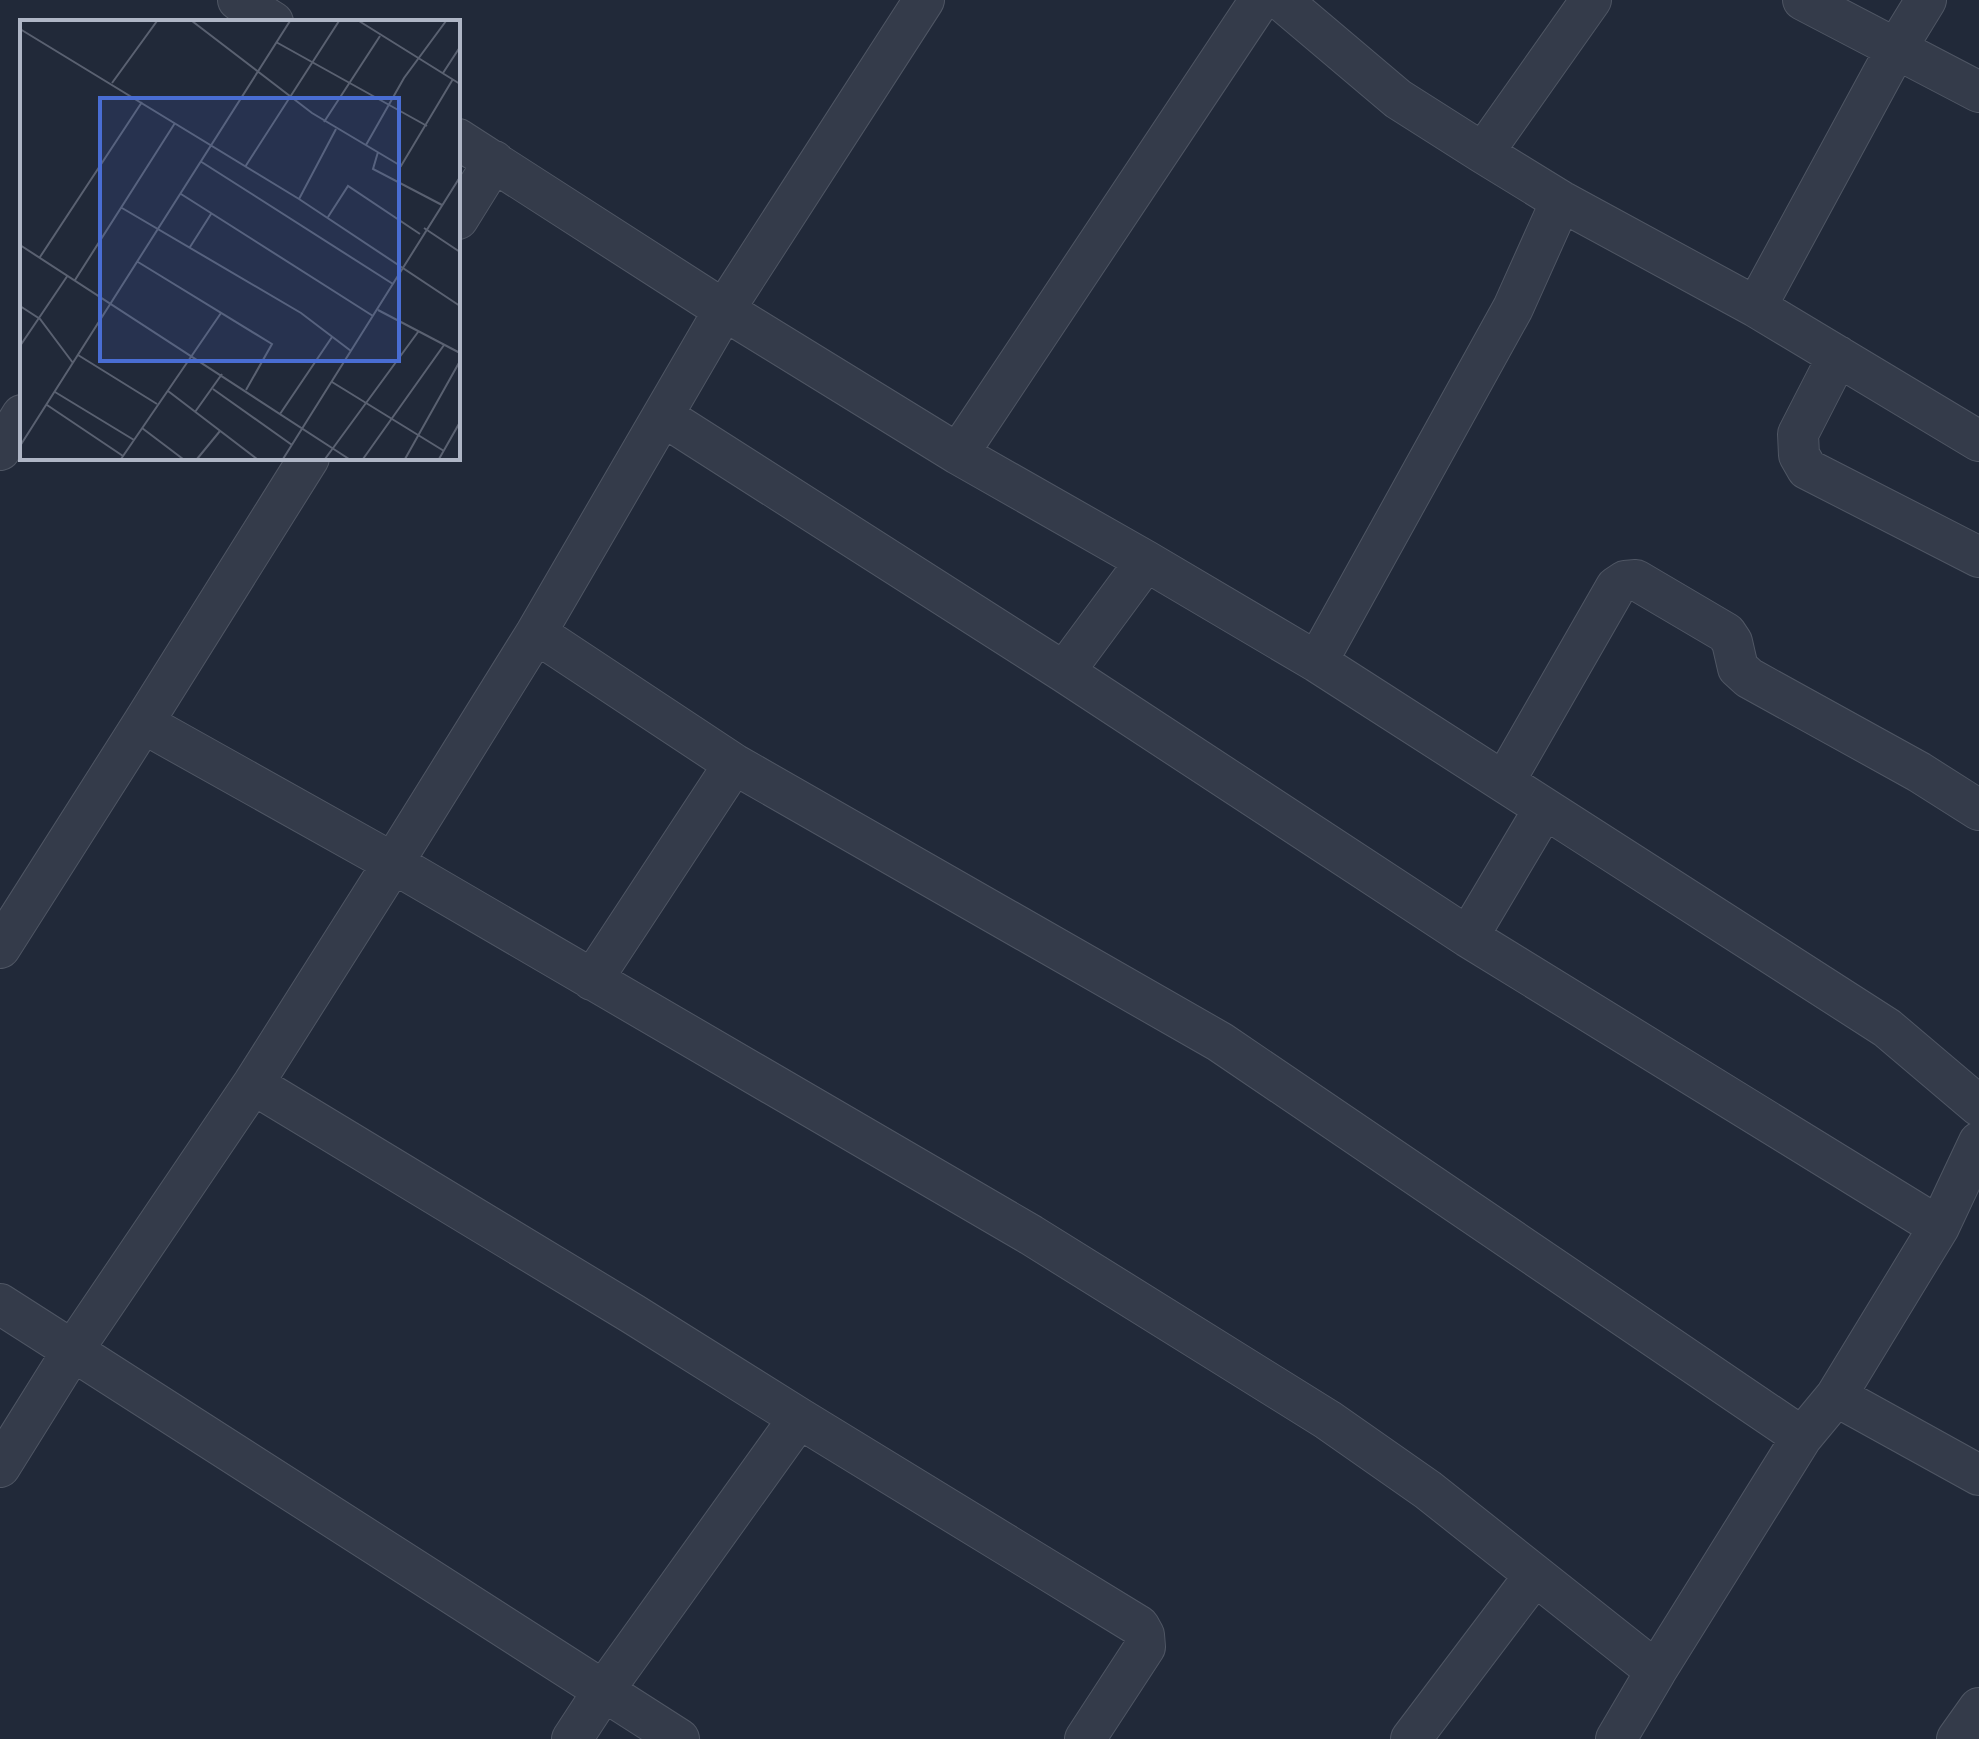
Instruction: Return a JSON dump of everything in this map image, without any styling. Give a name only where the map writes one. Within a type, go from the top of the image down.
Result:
[{"type":"street","points":[[238,0],[270,20]]},
{"type":"street","points":[[0,1467],[73,1350],[253,1084],[393,863],[536,633],[724,310],[924,0]]},
{"type":"street","points":[[958,454],[1260,0]]},
{"type":"street","points":[[1281,0],[1398,99],[1483,153],[1561,201],[1756,307],[1979,441]]},
{"type":"street","points":[[1483,153],[1591,0]]},
{"type":"street","points":[[1803,0],[1979,92]]},
{"type":"street","points":[[1756,307],[1896,49],[1926,0]]},
{"type":"street","points":[[460,140],[724,310],[958,454],[1317,662],[1887,1028],[1979,1106]]},
{"type":"street","points":[[460,216],[494,161]]},
{"type":"street","points":[[1317,662],[1513,308],[1561,201]]},
{"type":"street","points":[[1838,356],[1798,434],[1799,455],[1807,469],[1979,557]]},
{"type":"street","points":[[663,416],[1064,672],[1468,937],[1939,1227]]},
{"type":"street","points":[[0,450],[20,418]]},
{"type":"street","points":[[0,948],[308,460]]},
{"type":"street","points":[[1064,672],[1146,561]]},
{"type":"street","points":[[1504,782],[1616,587],[1625,581],[1636,580],[1726,633],[1732,642],[1738,668],[1749,678],[1919,772],[1979,810]]},
{"type":"street","points":[[536,633],[734,764],[1220,1042],[1802,1437]]},
{"type":"street","points":[[143,723],[393,863],[1031,1235],[1328,1420],[1428,1490],[1656,1671]]},
{"type":"street","points":[[592,980],[734,764]]},
{"type":"street","points":[[1468,937],[1544,809]]},
{"type":"street","points":[[253,1084],[1139,1626],[1145,1647],[1085,1739]]},
{"type":"street","points":[[1616,1739],[1802,1437],[1836,1396],[1939,1227],[1979,1142]]},
{"type":"street","points":[[0,1304],[679,1739]]},
{"type":"street","points":[[1836,1396],[1979,1475]]},
{"type":"street","points":[[572,1739],[799,1418]]},
{"type":"street","points":[[1411,1739],[1535,1575]]},
{"type":"street","points":[[1957,1739],[1979,1708]]}]
